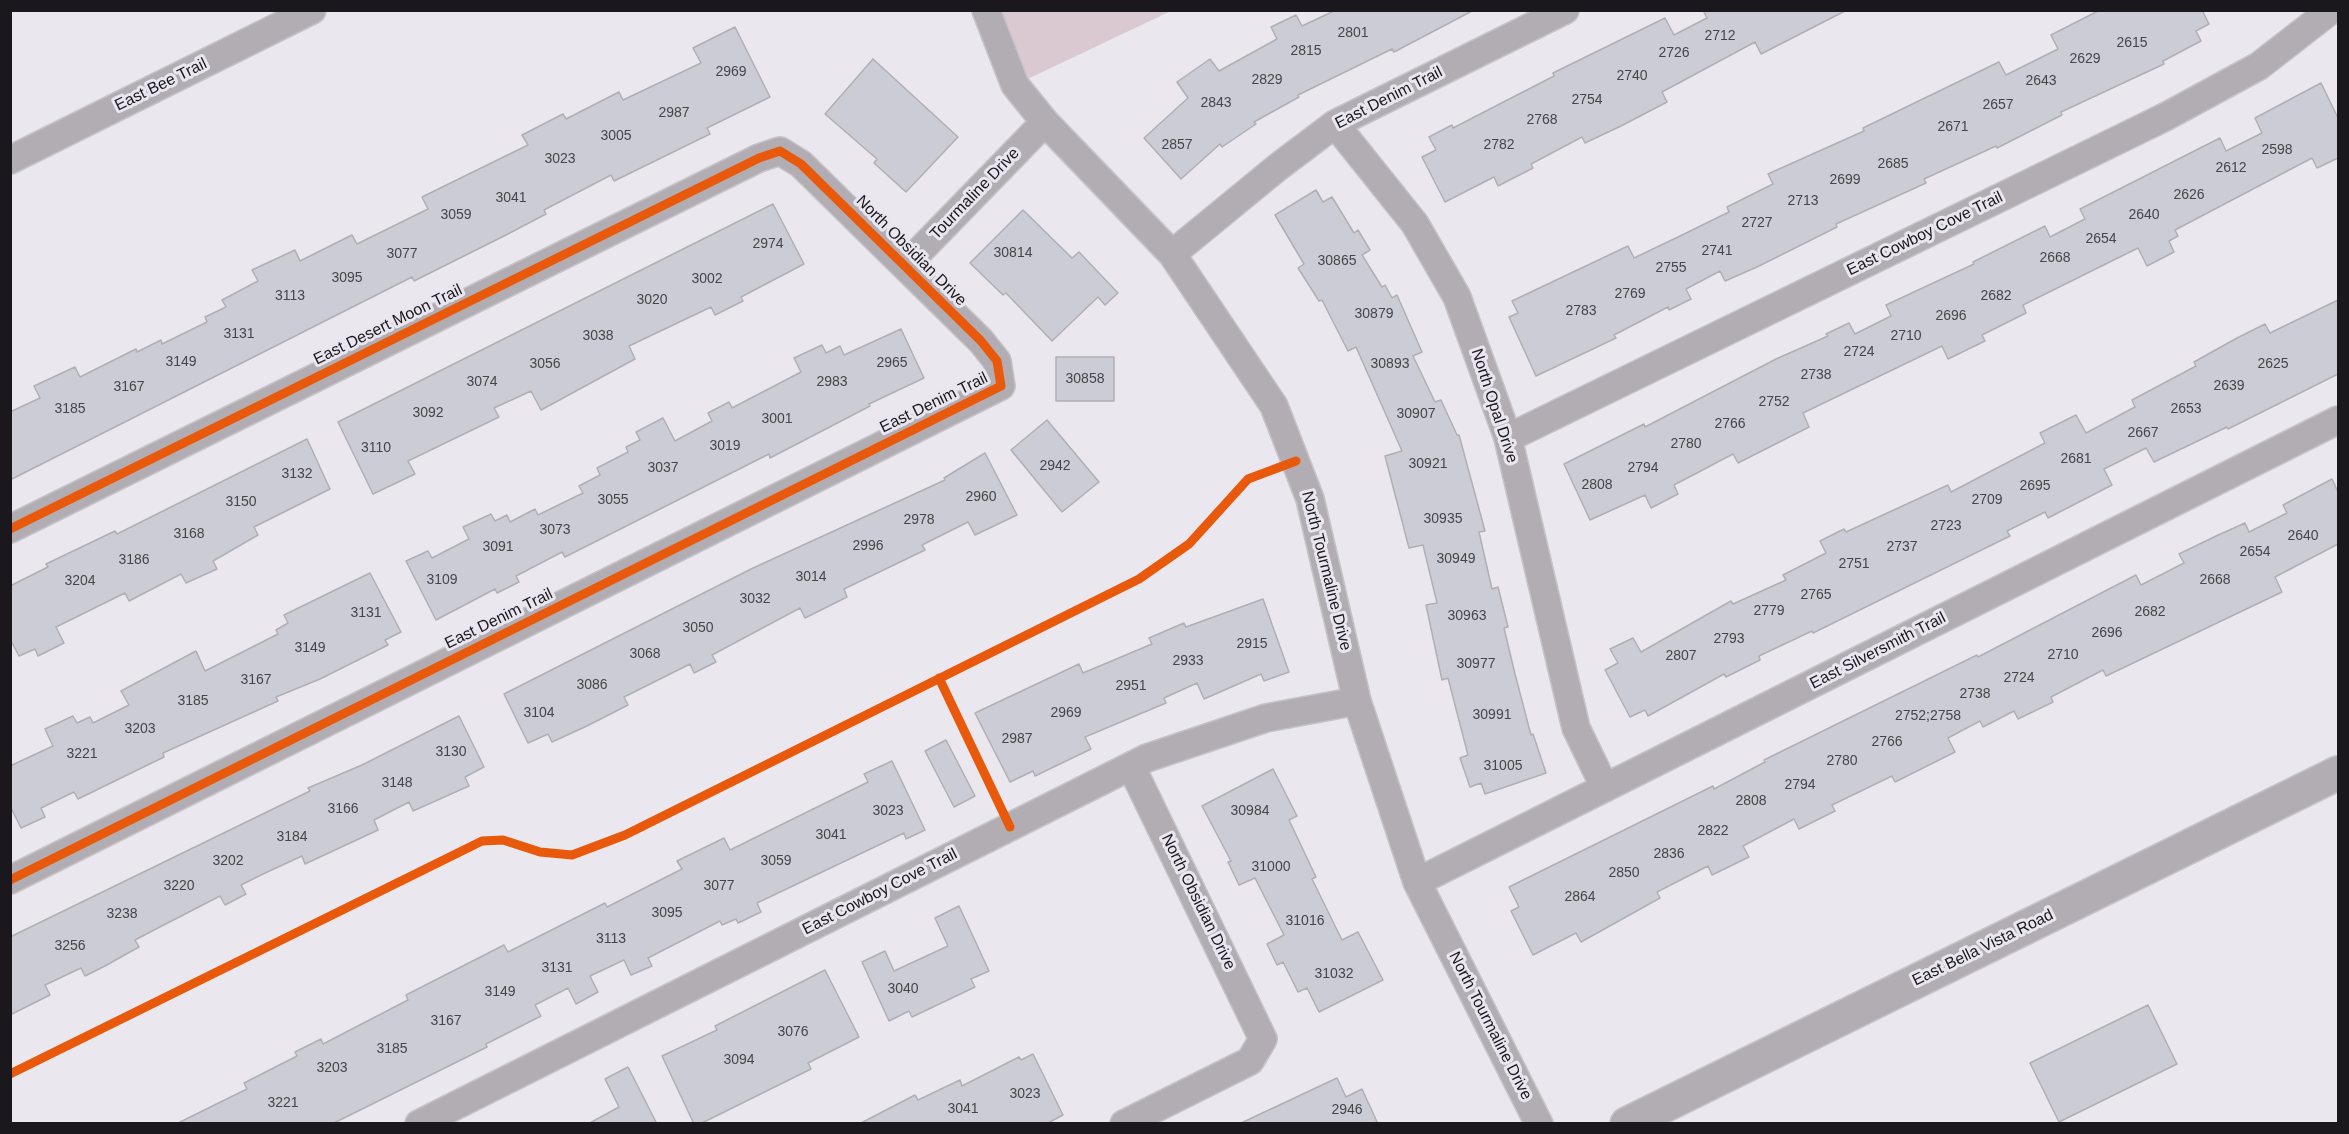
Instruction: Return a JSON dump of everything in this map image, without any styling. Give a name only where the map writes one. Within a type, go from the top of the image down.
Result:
[{"type":"street","name":"East Bee Trail","points":[[10,160],[312,10]]},
{"type":"street","name":"North Tourmaline Drive","points":[[986,10],[1015,84],[1045,122],[1172,254],[1274,406],[1310,499],[1357,701],[1417,882],[1539,1124]]},
{"type":"street","name":"East Denim Trail","points":[[1172,254],[1278,167],[1335,124],[1565,10]]},
{"type":"street","name":"East Cowboy Cove Trail","points":[[1508,438],[2165,117],[2259,66],[2331,10]]},
{"type":"street","name":"Tourmaline Drive","points":[[905,266],[1045,122]]},
{"type":"street","name":"North Opal Drive","points":[[1335,124],[1415,224],[1457,297],[1508,438],[1576,728],[1605,788]]},
{"type":"street","name":"North Obsidian Drive","points":[[780,151],[801,164],[981,341],[997,361],[1001,386]]},
{"type":"street","name":"East Desert Moon Trail","points":[[10,529],[749,163],[780,151]]},
{"type":"street","name":"East Denim Trail","points":[[10,880],[1001,386]]},
{"type":"street","name":"East Silversmith Trail","points":[[1417,882],[2338,420]]},
{"type":"street","name":"East Cowboy Cove Trail","points":[[419,1124],[1147,758],[1266,718],[1357,701]]},
{"type":"street","name":"North Obsidian Drive","points":[[1124,1124],[1250,1061],[1263,1039],[1131,766]]},
{"type":"street","name":"East Bella Vista Road","points":[[1627,1124],[2338,773]]},
{"type":"shaded area","points":[[986,11],[1171,11],[1015,85]]},
{"type":"building","points":[[1336,10],[1474,10],[1394,52],[1392,49],[1298,95],[1299,97],[1254,122],[1256,124],[1222,147],[1220,144],[1181,179],[1144,138],[1188,98],[1177,82],[1210,59],[1219,71],[1277,39],[1271,27],[1296,15],[1302,26]]},
{"type":"building","points":[[1703,10],[1847,10],[1761,54],[1755,42],[1662,92],[1667,102],[1621,126],[1585,143],[1582,137],[1531,164],[1533,168],[1498,186],[1494,177],[1445,202],[1422,157],[1436,150],[1429,137],[1452,125],[1453,128],[1554,76],[1553,73],[1665,18],[1674,35],[1707,18]]},
{"type":"building","points":[[2100,10],[2202,10],[2209,24],[2196,31],[2201,41],[2163,61],[2164,64],[2061,112],[2062,115],[1997,148],[1996,146],[1924,179],[1926,183],[1836,224],[1837,227],[1757,267],[1725,281],[1720,271],[1686,289],[1691,299],[1669,310],[1668,307],[1614,335],[1616,338],[1536,376],[1509,317],[1518,313],[1512,301],[1628,246],[1634,258],[1729,212],[1727,207],[1773,184],[1768,174],[1864,131],[1863,128],[1999,62],[2006,75],[2058,49],[2051,35]]},
{"type":"building","points":[[735,27],[770,97],[707,128],[710,134],[614,181],[611,175],[544,210],[546,214],[504,236],[414,281],[412,277],[10,480],[10,412],[40,398],[34,386],[75,367],[80,377],[136,349],[137,352],[161,340],[162,344],[207,322],[205,317],[226,307],[222,300],[258,281],[252,270],[295,250],[300,261],[352,235],[357,244],[428,209],[422,197],[528,145],[522,135],[563,114],[566,119],[619,92],[623,100],[701,63],[693,48]]},
{"type":"building","points":[[873,59],[958,137],[906,192],[874,163],[877,159],[825,114]]},
{"type":"building","points":[[2321,83],[2338,118],[2338,158],[2317,168],[2312,158],[2175,230],[2178,236],[2169,241],[2174,252],[2147,266],[2138,248],[2023,305],[2026,313],[1982,335],[1985,341],[1948,359],[1942,346],[1803,413],[1809,427],[1738,463],[1733,454],[1674,485],[1678,494],[1651,508],[1645,495],[1590,520],[1564,464],[1644,424],[1645,427],[1776,359],[1828,336],[1826,334],[1849,323],[1855,334],[1891,316],[1886,305],[1974,264],[1973,262],[2045,226],[2050,237],[2085,219],[2080,209],[2220,138],[2226,151],[2262,133],[2255,118]]},
{"type":"building","points":[[1316,190],[1323,202],[1332,197],[1354,233],[1358,230],[1370,250],[1362,255],[1382,287],[1385,285],[1392,298],[1397,295],[1422,352],[1413,356],[1435,402],[1441,400],[1459,435],[1485,531],[1479,532],[1492,589],[1498,587],[1508,627],[1504,628],[1515,674],[1531,735],[1533,734],[1546,773],[1485,794],[1481,783],[1470,787],[1460,758],[1468,755],[1448,678],[1442,680],[1426,605],[1437,603],[1423,545],[1409,548],[1385,456],[1402,451],[1356,347],[1348,351],[1322,300],[1319,301],[1298,268],[1304,264],[1275,215]]},
{"type":"building","points":[[773,204],[804,264],[741,297],[743,301],[715,315],[711,307],[629,346],[635,359],[541,410],[531,391],[494,408],[499,417],[408,461],[415,474],[373,494],[338,422]]},
{"type":"building","points":[[1023,210],[1072,258],[1079,252],[1118,293],[1105,305],[1098,297],[1052,341],[1006,293],[1003,295],[970,263]]},
{"type":"building","points":[[2338,300],[2338,374],[2228,429],[2227,427],[2154,462],[2146,448],[2104,469],[2112,485],[2048,518],[2045,512],[2007,531],[2010,536],[1813,633],[1812,631],[1759,656],[1760,660],[1726,677],[1724,674],[1648,716],[1645,710],[1630,717],[1605,670],[1618,663],[1610,649],[1633,638],[1641,652],[1731,601],[1733,604],[1786,580],[1783,575],[1826,553],[1820,541],[1844,529],[1846,532],[1948,485],[1951,492],[2045,443],[2040,433],[2076,415],[2086,433],[2135,407],[2132,400],[2196,366],[2194,362],[2237,338],[2265,324],[2270,333]]},
{"type":"building","points":[[901,329],[924,378],[869,404],[870,406],[770,458],[769,454],[565,557],[562,552],[516,576],[519,582],[497,593],[495,589],[436,620],[406,561],[428,551],[432,558],[469,539],[463,527],[491,514],[495,521],[507,515],[510,522],[535,509],[538,515],[583,493],[579,486],[600,475],[597,468],[628,452],[626,447],[640,440],[636,432],[663,418],[675,441],[712,421],[708,413],[729,402],[732,408],[801,372],[794,358],[822,345],[826,353],[840,346],[844,355]]},
{"type":"building","points":[[1056,357],[1114,357],[1114,401],[1056,401]]},
{"type":"building","points":[[1047,420],[1099,482],[1062,512],[1011,450]]},
{"type":"building","points":[[307,439],[330,489],[254,527],[258,535],[213,561],[217,569],[186,583],[181,574],[129,601],[125,593],[56,627],[64,643],[38,656],[35,649],[19,656],[10,639],[10,586],[48,567],[46,564],[115,531],[117,534]]},
{"type":"building","points":[[985,453],[1017,515],[975,535],[968,522],[922,545],[925,550],[844,589],[847,597],[805,618],[800,608],[712,655],[716,662],[694,673],[690,664],[624,697],[628,705],[587,726],[552,742],[548,734],[528,743],[504,694],[751,569],[945,480],[944,478]]},
{"type":"building","points":[[2332,479],[2338,492],[2338,544],[2275,577],[2282,592],[2106,676],[2103,670],[2051,697],[2053,702],[2018,719],[2014,711],[1983,727],[1980,721],[1948,738],[1955,752],[1895,782],[1892,776],[1832,805],[1835,811],[1799,829],[1794,819],[1743,846],[1749,857],[1712,875],[1708,866],[1657,892],[1660,898],[1581,942],[1576,933],[1533,955],[1511,911],[1519,907],[1509,887],[1713,786],[1714,789],[1765,762],[1764,760],[1977,655],[1978,657],[2136,575],[2141,585],[2184,563],[2179,554],[2216,536],[2245,523],[2249,532],[2287,513],[2283,505]]},
{"type":"building","points":[[370,573],[401,632],[385,640],[388,645],[320,679],[276,697],[278,701],[163,753],[164,757],[78,799],[74,792],[41,808],[45,817],[21,828],[10,806],[10,766],[53,746],[45,729],[73,716],[77,723],[90,717],[93,723],[129,705],[121,691],[196,651],[205,671],[278,634],[276,630],[288,623],[284,615]]},
{"type":"building","points":[[1263,599],[1289,672],[1264,681],[1261,674],[1204,699],[1197,683],[1164,698],[1166,703],[1085,737],[1091,749],[1035,776],[1033,771],[1010,782],[975,713],[1079,664],[1083,673],[1152,644],[1149,638],[1184,623],[1186,627]]},
{"type":"building","points":[[459,716],[484,767],[465,777],[469,786],[413,811],[409,802],[374,820],[378,830],[305,864],[302,856],[263,874],[241,885],[246,894],[225,905],[220,896],[135,940],[139,947],[105,966],[85,976],[81,968],[45,985],[50,995],[10,1015],[10,937],[310,791],[308,788],[362,765]]},
{"type":"building","points":[[946,740],[975,796],[954,807],[925,751]]},
{"type":"building","points":[[892,761],[925,830],[906,839],[904,833],[757,903],[761,912],[738,923],[736,919],[722,925],[720,921],[648,958],[652,966],[631,975],[624,960],[590,976],[598,992],[576,1004],[568,988],[535,1005],[541,1016],[486,1044],[487,1047],[332,1124],[176,1124],[247,1089],[244,1083],[297,1056],[295,1052],[321,1039],[323,1044],[408,1000],[406,995],[504,945],[508,952],[605,903],[607,907],[682,869],[677,861],[724,838],[730,850],[868,782],[864,774]]},
{"type":"building","points":[[1273,769],[1297,816],[1289,820],[1316,877],[1312,879],[1342,940],[1358,932],[1383,980],[1319,1012],[1307,988],[1298,992],[1283,962],[1277,965],[1267,944],[1284,935],[1255,878],[1239,885],[1228,862],[1231,861],[1202,806]]},
{"type":"building","points":[[959,906],[989,971],[971,979],[975,987],[912,1017],[909,1011],[889,1021],[862,962],[885,951],[894,971],[948,946],[935,918]]},
{"type":"building","points":[[825,970],[859,1037],[808,1063],[811,1069],[700,1124],[694,1124],[662,1056],[717,1030],[715,1026]]},
{"type":"building","points":[[2148,1005],[2177,1064],[2059,1122],[2030,1063]]},
{"type":"building","points":[[1033,1054],[1063,1115],[1046,1124],[859,1124],[915,1095],[918,1100],[960,1080],[962,1086],[1019,1057],[1021,1060]]},
{"type":"building","points":[[628,1067],[657,1124],[588,1124],[619,1107],[605,1079]]},
{"type":"building","points":[[1337,1078],[1346,1097],[1362,1089],[1378,1124],[1239,1124]]},
{"type":"cycle path","points":[[10,529],[759,158],[780,151],[801,164],[981,341],[997,361],[1001,386],[10,880]]},
{"type":"cycle path","points":[[10,1074],[482,841],[503,840],[540,852],[572,855],[625,835],[1139,579],[1189,544],[1248,479],[1296,461]]},
{"type":"cycle path","points":[[939,678],[1010,827]]}]
